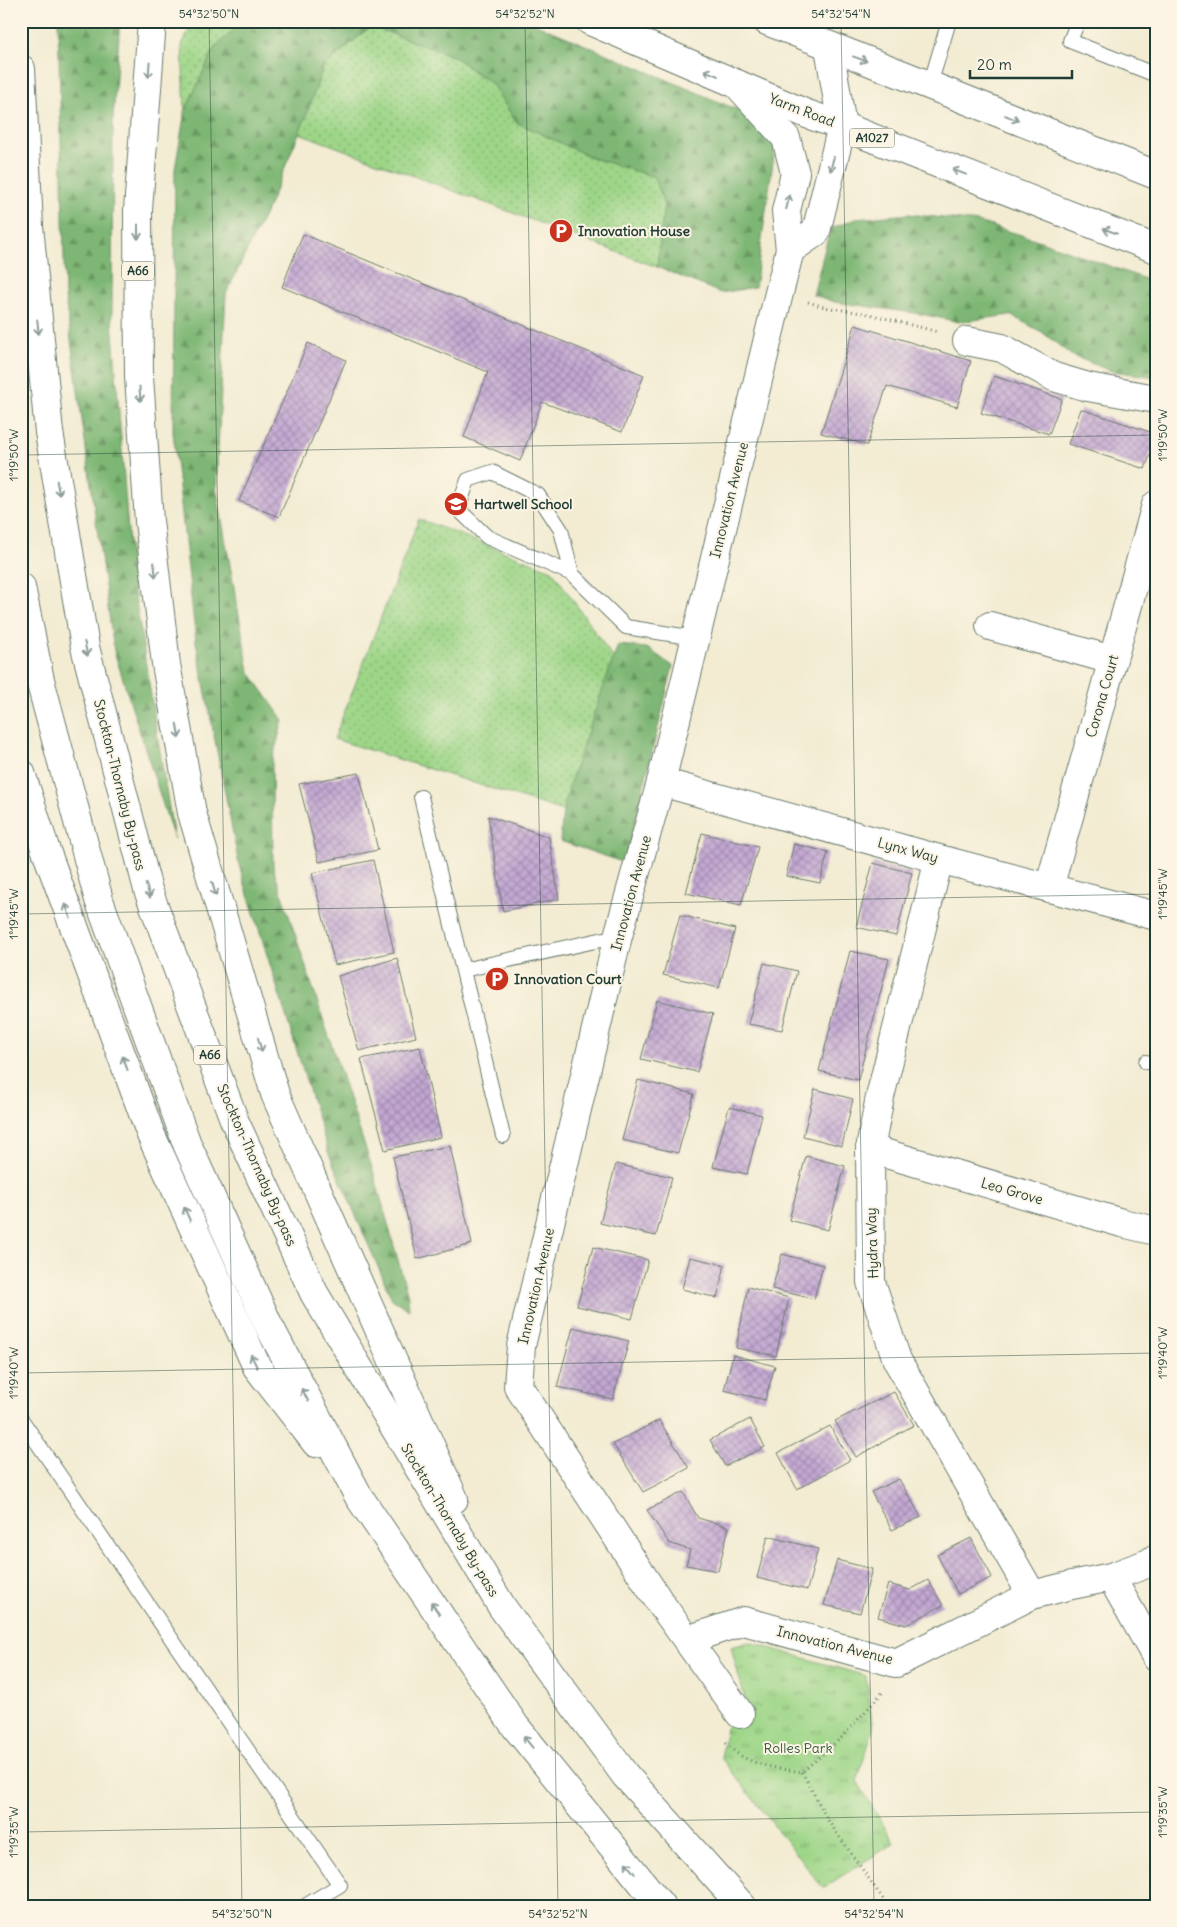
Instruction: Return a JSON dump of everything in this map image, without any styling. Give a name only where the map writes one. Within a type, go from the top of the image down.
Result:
[{"type":"main road","name":"A66","points":[[152,21],[138,210],[139,377],[149,522],[166,664],[192,813],[274,1094],[502,1608]]},
{"type":"main road","name":"Yarm Road","points":[[590,21],[807,114],[1156,249]]},
{"type":"main road","points":[[766,21],[830,48],[930,85],[1156,175]]},
{"type":"main road","points":[[737,84],[786,138],[795,173],[786,211],[790,250],[816,232],[842,126],[830,48]]},
{"type":"main road","name":"Stockton-Thornaby By-pass","points":[[21,69],[28,226],[49,432],[85,647],[148,890],[235,1122],[314,1293],[502,1608],[625,1775],[742,1906]]},
{"type":"main road","name":"Innovation Avenue","points":[[740,1714],[661,1604],[518,1386],[521,1346],[618,936],[661,782],[790,250]]},
{"type":"main road","points":[[967,341],[1002,348],[1054,377],[1088,387],[1156,399]]},
{"type":"main road","name":"Corona Court","points":[[1049,888],[1156,505]]},
{"type":"main road","points":[[21,587],[40,680],[99,900],[187,1144],[268,1324],[359,1497]]},
{"type":"main road","points":[[990,626],[1112,660]]},
{"type":"main road","points":[[21,773],[45,848],[151,1135],[257,1368],[359,1497],[515,1726],[660,1906]]},
{"type":"main road","name":"Lynx Way","points":[[661,782],[939,859],[1156,916]]},
{"type":"main road","name":"Hydra Way","points":[[939,859],[880,1097],[870,1148],[872,1282],[897,1360],[1032,1595]]},
{"type":"main road","name":"Leo Grove","points":[[870,1148],[1122,1223],[1156,1231]]},
{"type":"main road","name":"Innovation Avenue","points":[[687,1640],[744,1621],[896,1663],[1032,1595],[1112,1577],[1149,1563],[1156,1558]]},
{"type":"main road","points":[[1112,1577],[1156,1657]]},
{"type":"lane","points":[[930,85],[949,21]]},
{"type":"lane","points":[[1078,21],[1070,41],[1156,75]]},
{"type":"lane","points":[[572,574],[561,530],[538,495],[492,472],[468,480],[458,509],[487,537],[572,574],[626,627],[695,638]]},
{"type":"lane","points":[[421,797],[503,1136]]},
{"type":"lane","points":[[463,970],[618,936]]},
{"type":"lane","points":[[21,1420],[340,1885],[305,1906]]},
{"type":"path","points":[[779,293],[824,307],[869,314],[967,341]]},
{"type":"path","points":[[802,1772],[841,1738],[880,1695],[896,1663]]},
{"type":"path","points":[[740,1714],[717,1732],[732,1750],[764,1766],[802,1772]]},
{"type":"path","points":[[802,1772],[829,1822],[888,1906]]},
{"type":"green space","points":[[58,21],[120,21],[113,119],[112,319],[131,571],[174,839],[114,651],[65,297]]},
{"type":"green space","points":[[193,21],[244,21],[215,47],[185,111],[182,45]]},
{"type":"green space","points":[[244,21],[529,21],[778,127],[755,287],[721,293],[657,267],[664,205],[655,177],[593,158],[516,122],[492,84],[453,56],[371,26],[323,67],[307,114],[271,201],[226,294],[216,487],[249,671],[283,720],[272,761],[273,867],[374,1174],[408,1296],[409,1310],[392,1299],[329,1154],[239,865],[196,642],[173,432],[175,169],[185,111],[215,47]]},
{"type":"green space","points":[[371,26],[453,56],[492,84],[516,122],[593,158],[655,177],[664,205],[657,267],[299,133],[323,67]]},
{"type":"green space","points":[[909,214],[978,222],[1038,240],[1156,283],[1156,377],[1111,371],[1071,355],[1042,332],[1010,315],[959,322],[921,314],[835,302],[813,295],[830,229],[855,219]]},
{"type":"green space","points":[[419,519],[552,570],[614,659],[572,777],[563,811],[334,739]]},
{"type":"green space","points":[[618,645],[647,648],[673,666],[625,863],[560,841],[563,811],[572,777]]},
{"type":"green space","name":"Rolles Park","points":[[749,1642],[866,1676],[873,1730],[857,1781],[894,1843],[823,1888],[721,1758],[726,1728],[740,1714],[745,1699],[731,1647]]},
{"type":"building","name":"Hartwell School","points":[[303,234],[644,375],[622,432],[542,402],[520,461],[464,437],[488,372],[282,287]]},
{"type":"building","points":[[855,325],[971,361],[957,407],[887,386],[867,445],[821,433]]},
{"type":"building","points":[[308,343],[346,360],[279,517],[239,501]]},
{"type":"building","points":[[994,376],[1062,399],[1049,434],[981,413]]},
{"type":"building","points":[[1081,409],[1156,434],[1145,469],[1068,444]]},
{"type":"building","points":[[359,773],[378,850],[319,862],[299,784]]},
{"type":"building","points":[[488,816],[549,837],[559,899],[503,911]]},
{"type":"building","points":[[702,833],[758,847],[741,905],[686,893]]},
{"type":"building","points":[[794,844],[828,852],[820,883],[786,876]]},
{"type":"building","points":[[373,860],[394,952],[335,965],[312,873]]},
{"type":"building","points":[[873,863],[912,873],[896,936],[856,927]]},
{"type":"building","points":[[680,915],[735,929],[719,988],[663,975]]},
{"type":"building","points":[[850,951],[889,959],[858,1080],[819,1071]]},
{"type":"building","points":[[397,958],[416,1037],[359,1051],[338,976]]},
{"type":"building","points":[[764,963],[797,971],[782,1030],[748,1024]]},
{"type":"building","points":[[657,1000],[713,1014],[697,1072],[641,1059]]},
{"type":"building","points":[[420,1047],[441,1137],[385,1150],[361,1059]]},
{"type":"building","points":[[638,1080],[694,1094],[678,1153],[622,1140]]},
{"type":"building","points":[[815,1089],[853,1099],[842,1146],[803,1136]]},
{"type":"building","points":[[729,1107],[762,1115],[747,1174],[713,1167]]},
{"type":"building","points":[[450,1146],[472,1244],[417,1259],[393,1157]]},
{"type":"building","points":[[806,1156],[845,1166],[828,1230],[789,1220]]},
{"type":"building","points":[[616,1164],[672,1177],[656,1236],[600,1223]]},
{"type":"building","points":[[593,1247],[648,1260],[632,1319],[577,1306]]},
{"type":"building","points":[[782,1254],[823,1265],[814,1299],[772,1289]]},
{"type":"building","points":[[690,1257],[725,1265],[717,1298],[682,1289]]},
{"type":"building","points":[[748,1287],[789,1298],[776,1356],[736,1348]]},
{"type":"building","points":[[573,1327],[629,1341],[613,1399],[557,1387]]},
{"type":"building","points":[[733,1355],[775,1366],[765,1400],[724,1390]]},
{"type":"building","points":[[894,1392],[914,1425],[856,1457],[835,1421]]},
{"type":"building","points":[[750,1419],[765,1447],[725,1466],[710,1440]]},
{"type":"building","points":[[659,1420],[689,1468],[643,1492],[613,1444]]},
{"type":"building","points":[[830,1426],[850,1460],[797,1489],[778,1453]]},
{"type":"building","points":[[899,1479],[921,1517],[892,1530],[871,1492]]},
{"type":"building","points":[[683,1492],[698,1518],[729,1527],[718,1571],[686,1565],[690,1550],[669,1543],[647,1510]]},
{"type":"building","points":[[768,1536],[818,1549],[807,1590],[757,1578]]},
{"type":"building","points":[[971,1538],[992,1577],[958,1594],[937,1555]]},
{"type":"building","points":[[837,1560],[872,1569],[860,1613],[824,1605]]},
{"type":"building","points":[[928,1580],[943,1605],[906,1625],[878,1617],[888,1584],[910,1590]]},
{"type":"place","name":"Innovation House","points":[[561,231]]},
{"type":"place","name":"Hartwell School","points":[[456,504]]},
{"type":"place","name":"Innovation Court","points":[[497,979]]}]
